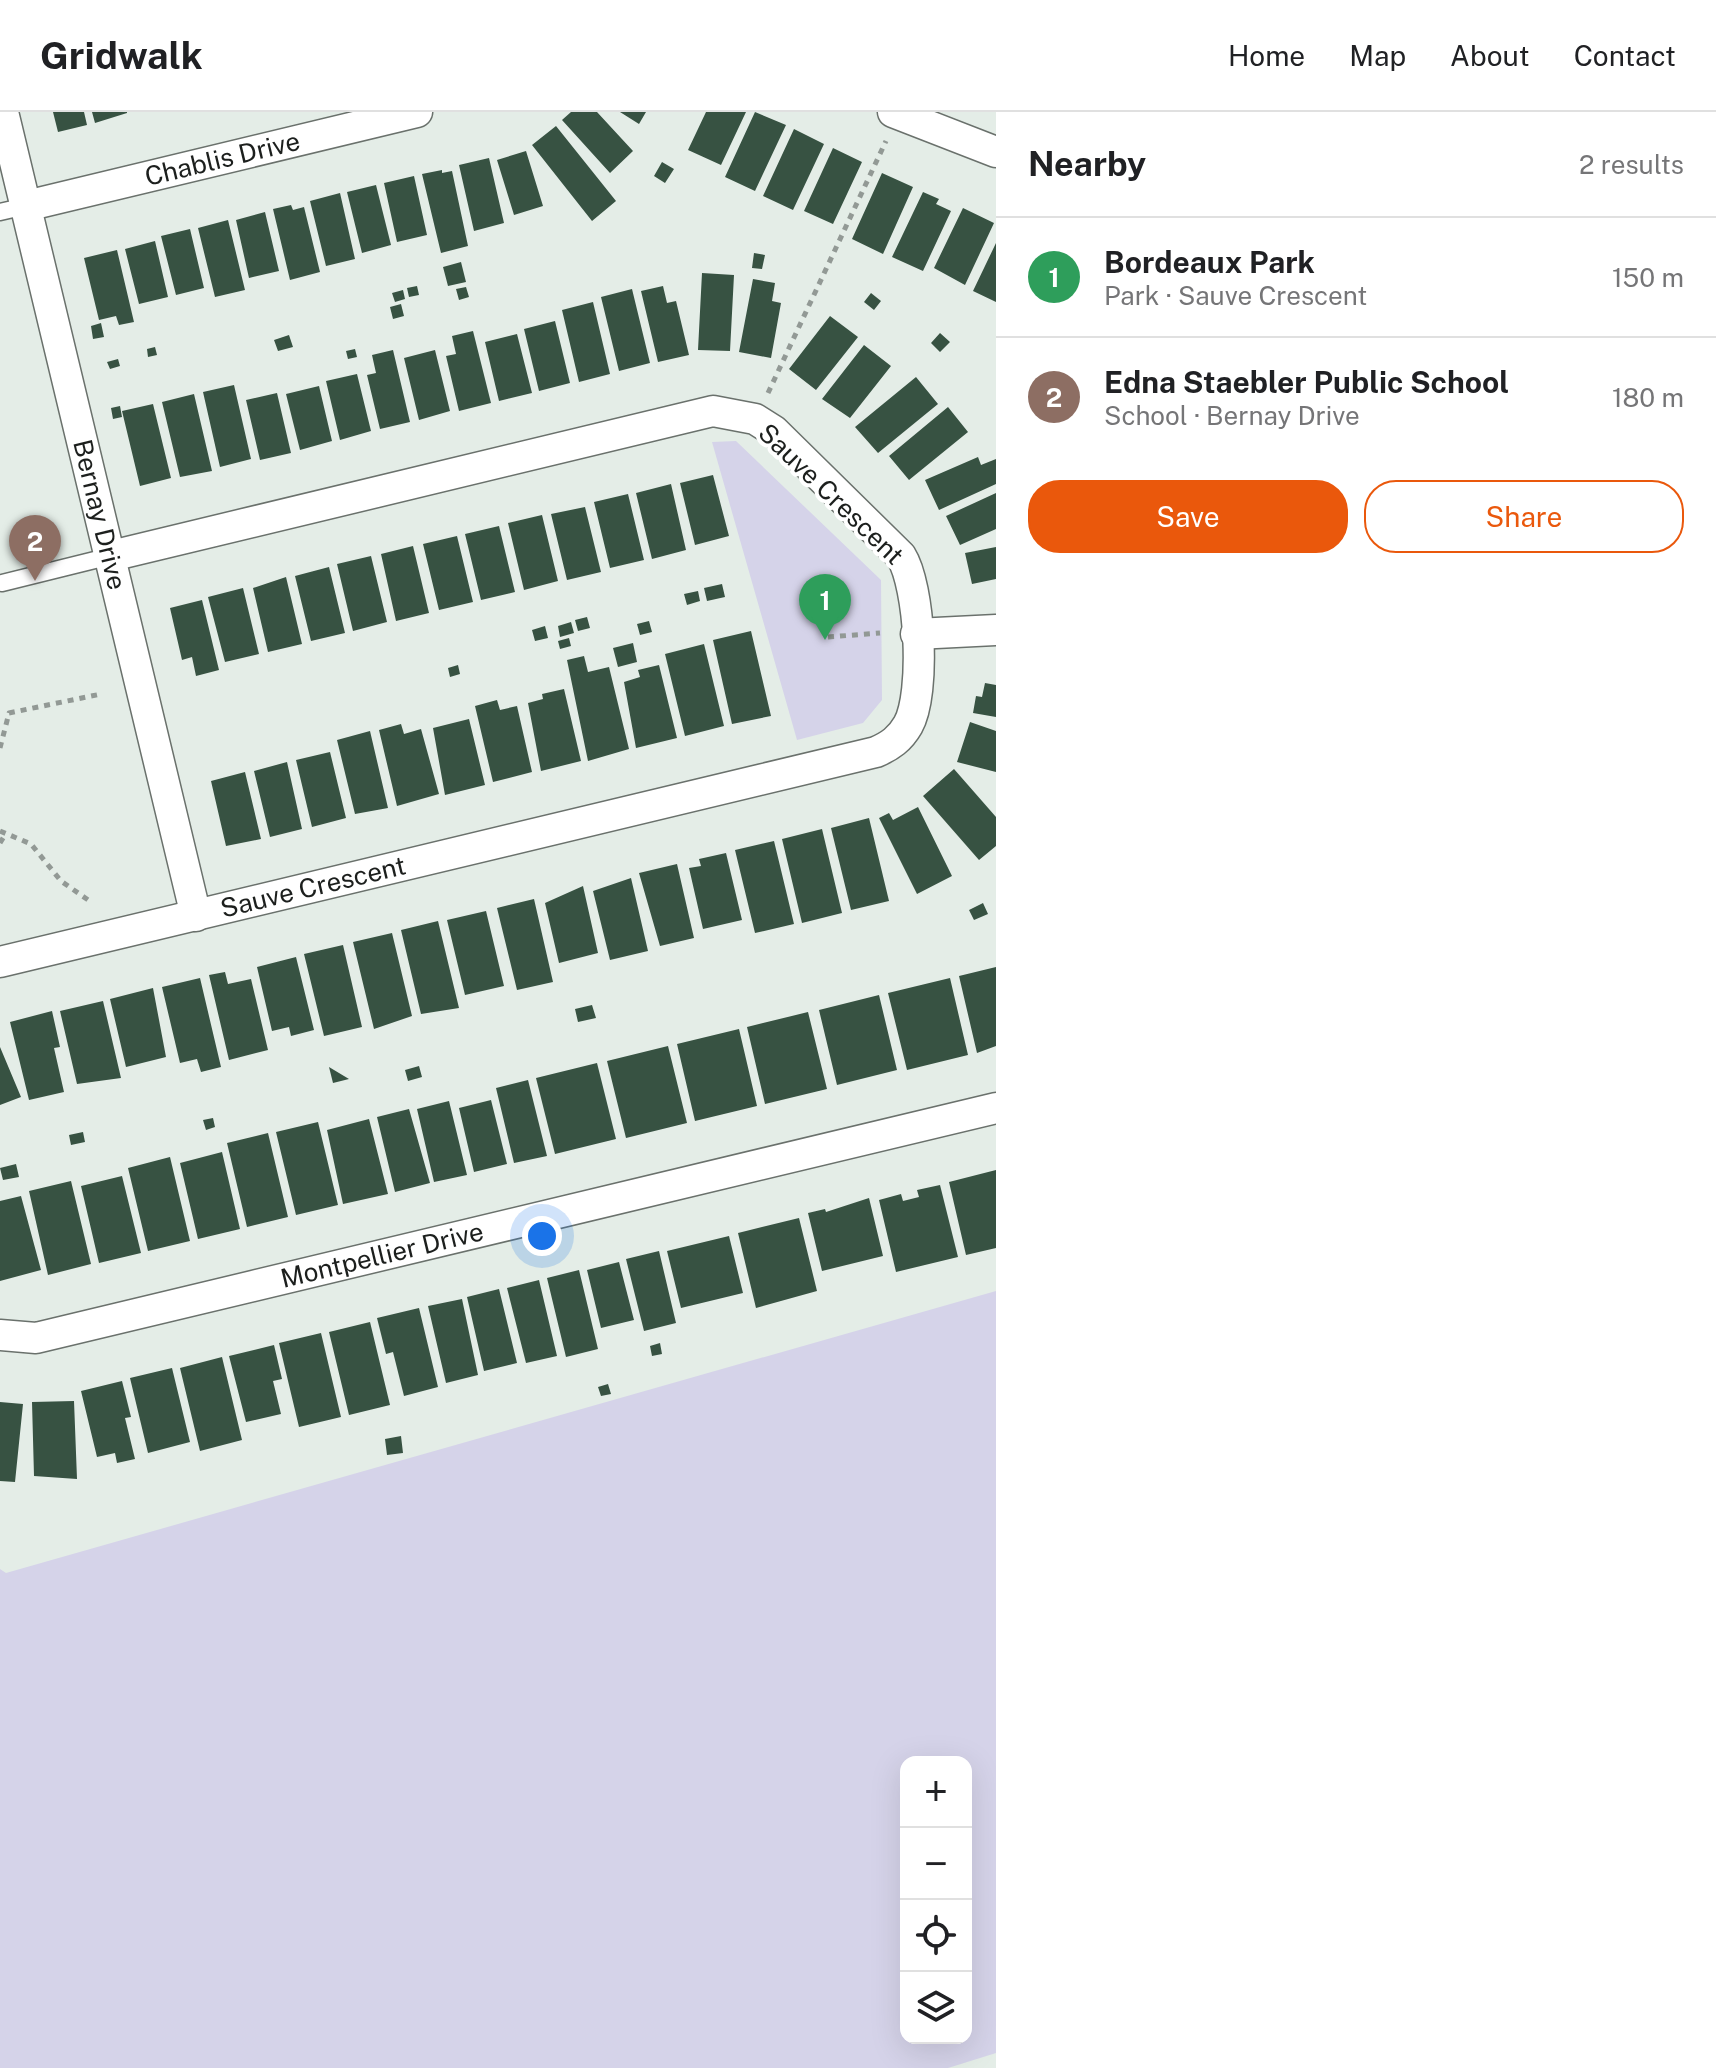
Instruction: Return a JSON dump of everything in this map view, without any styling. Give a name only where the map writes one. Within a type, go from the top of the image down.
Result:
[{"type":"street","name":"Bernay Drive","points":[[3,112],[13,209],[111,556],[196,916]]},
{"type":"street","name":"Chablis Drive","points":[[13,209],[417,112]]},
{"type":"street","points":[[896,113],[996,152]]},
{"type":"street","name":"Sauve Crescent","points":[[0,962],[876,752],[895,742],[912,715],[916,634],[913,587],[901,556],[774,431],[755,419],[713,411],[111,556]]},
{"type":"street","points":[[916,634],[996,630]]},
{"type":"street","name":"Montpellier Drive","points":[[0,1335],[36,1338],[996,1108]]},
{"type":"lane","points":[[2,583],[111,556]]},
{"type":"path","points":[[755,419],[896,113]]},
{"type":"path","points":[[828,637],[880,633]]},
{"type":"path","points":[[0,748],[9,713],[101,694]]},
{"type":"path","points":[[0,843],[3,832],[31,844],[61,881],[91,902]]},
{"type":"shaded area","points":[[736,441],[881,580],[882,700],[863,723],[797,740],[712,442]]},
{"type":"shaded area","points":[[996,1291],[996,2053],[948,2068],[0,2068],[0,1569],[6,1573]]},
{"type":"building","points":[[53,112],[84,112],[87,125],[58,132]]},
{"type":"building","points":[[92,112],[127,112],[127,113],[95,123]]},
{"type":"building","points":[[571,112],[597,112],[633,151],[610,173],[562,120]]},
{"type":"building","points":[[620,112],[646,112],[639,124]]},
{"type":"building","points":[[706,112],[746,112],[721,165],[688,150]]},
{"type":"building","points":[[755,112],[786,125],[755,191],[725,177]]},
{"type":"building","points":[[556,126],[616,201],[592,221],[532,145]]},
{"type":"building","points":[[794,129],[824,144],[793,210],[763,196]]},
{"type":"building","points":[[833,148],[862,162],[833,224],[804,211]]},
{"type":"building","points":[[526,151],[543,206],[514,215],[497,160]]},
{"type":"building","points":[[489,158],[504,223],[474,231],[459,165]]},
{"type":"building","points":[[662,162],[674,169],[665,183],[654,176]]},
{"type":"building","points":[[442,170],[442,173],[452,171],[468,246],[441,253],[422,174]]},
{"type":"building","points":[[882,173],[913,187],[883,254],[852,239]]},
{"type":"building","points":[[414,176],[427,235],[397,242],[384,183]]},
{"type":"building","points":[[376,185],[391,245],[362,253],[347,192]]},
{"type":"building","points":[[923,192],[939,199],[936,204],[951,211],[923,271],[892,257]]},
{"type":"building","points":[[340,193],[355,259],[326,266],[310,201]]},
{"type":"building","points":[[291,205],[293,210],[304,207],[320,272],[290,280],[273,209]]},
{"type":"building","points":[[963,208],[994,223],[965,285],[934,268]]},
{"type":"building","points":[[265,212],[279,271],[249,278],[236,220]]},
{"type":"building","points":[[228,220],[245,290],[215,297],[198,228]]},
{"type":"building","points":[[190,229],[204,288],[176,295],[161,236]]},
{"type":"building","points":[[155,241],[168,297],[139,304],[125,249]]},
{"type":"building","points":[[996,243],[996,302],[973,291]]},
{"type":"building","points":[[117,250],[134,322],[119,325],[116,316],[99,320],[84,258]]},
{"type":"building","points":[[754,253],[765,255],[762,269],[752,268]]},
{"type":"building","points":[[461,262],[466,282],[448,286],[443,267]]},
{"type":"building","points":[[702,273],[734,275],[730,351],[698,350]]},
{"type":"building","points":[[753,279],[775,283],[772,301],[781,303],[771,358],[739,352]]},
{"type":"building","points":[[417,286],[419,295],[409,297],[407,288]]},
{"type":"building","points":[[663,286],[667,303],[676,301],[689,355],[658,362],[641,291]]},
{"type":"building","points":[[466,287],[469,297],[459,300],[456,289]]},
{"type":"building","points":[[632,289],[650,363],[619,371],[601,297]]},
{"type":"building","points":[[403,290],[405,299],[395,302],[392,293]]},
{"type":"building","points":[[871,293],[881,301],[874,310],[864,302]]},
{"type":"building","points":[[593,302],[610,374],[579,382],[562,310]]},
{"type":"building","points":[[401,304],[404,316],[393,319],[390,307]]},
{"type":"building","points":[[830,316],[858,337],[816,390],[789,369]]},
{"type":"building","points":[[555,321],[570,383],[539,391],[524,329]]},
{"type":"building","points":[[101,323],[104,337],[93,339],[91,326]]},
{"type":"building","points":[[473,331],[491,403],[459,411],[446,356],[456,354],[452,336]]},
{"type":"building","points":[[940,333],[950,342],[940,352],[931,343]]},
{"type":"building","points":[[517,334],[532,393],[499,401],[485,342]]},
{"type":"building","points":[[289,335],[293,347],[278,351],[274,340]]},
{"type":"building","points":[[864,345],[891,366],[850,418],[822,399]]},
{"type":"building","points":[[155,347],[157,355],[148,357],[147,349]]},
{"type":"building","points":[[355,349],[357,357],[348,359],[346,351]]},
{"type":"building","points":[[393,350],[410,422],[380,429],[367,375],[376,373],[372,355]]},
{"type":"building","points":[[435,350],[450,411],[419,420],[404,358]]},
{"type":"building","points":[[118,359],[120,366],[110,369],[107,362]]},
{"type":"building","points":[[357,374],[371,431],[340,440],[326,381]]},
{"type":"building","points":[[916,377],[938,404],[878,453],[855,427]]},
{"type":"building","points":[[234,385],[251,459],[220,467],[203,392]]},
{"type":"building","points":[[319,386],[332,441],[300,450],[286,394]]},
{"type":"building","points":[[277,393],[291,453],[260,460],[246,400]]},
{"type":"building","points":[[194,394],[212,471],[180,477],[162,402]]},
{"type":"building","points":[[153,404],[171,478],[140,486],[122,411]]},
{"type":"building","points":[[120,406],[122,417],[113,419],[111,408]]},
{"type":"building","points":[[948,407],[968,432],[909,480],[889,456]]},
{"type":"building","points":[[978,457],[981,465],[996,459],[996,484],[939,510],[925,480]]},
{"type":"building","points":[[713,475],[729,536],[695,545],[680,483]]},
{"type":"building","points":[[671,484],[686,550],[652,559],[636,493]]},
{"type":"building","points":[[996,493],[996,529],[960,545],[946,516]]},
{"type":"building","points":[[628,494],[644,560],[610,568],[594,502]]},
{"type":"building","points":[[585,507],[601,572],[567,580],[551,514]]},
{"type":"building","points":[[542,515],[558,581],[524,590],[508,523]]},
{"type":"building","points":[[499,526],[515,592],[481,600],[465,534]]},
{"type":"building","points":[[457,536],[473,602],[439,610],[423,544]]},
{"type":"building","points":[[413,546],[429,613],[396,621],[381,554]]},
{"type":"building","points":[[996,547],[996,579],[972,584],[965,553]]},
{"type":"building","points":[[371,556],[387,622],[353,631],[337,564]]},
{"type":"building","points":[[329,567],[345,633],[311,641],[295,576]]},
{"type":"building","points":[[286,577],[302,644],[268,652],[253,588]]},
{"type":"building","points":[[722,584],[725,597],[707,601],[704,588]]},
{"type":"building","points":[[243,588],[259,654],[225,662],[208,597]]},
{"type":"building","points":[[698,591],[700,601],[687,605],[684,594]]},
{"type":"building","points":[[202,600],[219,670],[196,676],[192,657],[182,660],[170,608]]},
{"type":"building","points":[[587,617],[590,628],[578,631],[575,620]]},
{"type":"building","points":[[649,621],[652,632],[640,635],[637,624]]},
{"type":"building","points":[[571,622],[574,633],[560,637],[558,626]]},
{"type":"building","points":[[545,626],[548,638],[535,641],[532,630]]},
{"type":"building","points":[[751,631],[771,716],[732,724],[713,640]]},
{"type":"building","points":[[569,638],[571,646],[560,649],[558,641]]},
{"type":"building","points":[[633,643],[637,662],[618,667],[613,648]]},
{"type":"building","points":[[704,644],[724,726],[685,736],[665,654]]},
{"type":"building","points":[[584,656],[588,672],[609,667],[629,749],[588,761],[567,660]]},
{"type":"building","points":[[458,665],[460,674],[450,677],[448,668]]},
{"type":"building","points":[[659,665],[677,738],[636,748],[624,682],[640,677],[638,670]]},
{"type":"building","points":[[985,683],[996,685],[996,717],[973,713],[976,696],[982,697]]},
{"type":"building","points":[[564,689],[581,761],[541,771],[528,703],[543,699],[542,694]]},
{"type":"building","points":[[497,700],[500,710],[517,706],[532,772],[493,782],[475,706]]},
{"type":"building","points":[[469,719],[485,785],[445,795],[433,728]]},
{"type":"building","points":[[970,722],[996,731],[996,772],[957,762]]},
{"type":"building","points":[[401,724],[404,734],[421,729],[439,794],[397,806],[379,730]]},
{"type":"building","points":[[370,731],[388,808],[355,814],[337,740]]},
{"type":"building","points":[[330,752],[346,818],[312,827],[296,760]]},
{"type":"building","points":[[287,762],[302,829],[270,837],[254,771]]},
{"type":"building","points":[[954,769],[996,817],[996,846],[979,860],[923,796]]},
{"type":"building","points":[[245,772],[261,839],[226,846],[211,781]]},
{"type":"building","points":[[918,807],[952,876],[917,894],[879,818],[889,813],[893,820]]},
{"type":"building","points":[[869,818],[889,901],[851,910],[831,828]]},
{"type":"building","points":[[822,829],[842,913],[802,923],[782,839]]},
{"type":"building","points":[[774,841],[794,924],[755,933],[735,850]]},
{"type":"building","points":[[726,853],[742,920],[703,929],[689,868],[701,866],[699,859]]},
{"type":"building","points":[[677,864],[694,938],[660,946],[639,873]]},
{"type":"building","points":[[631,878],[648,951],[610,960],[593,891]]},
{"type":"building","points":[[583,886],[598,953],[559,963],[545,903]]},
{"type":"building","points":[[534,899],[553,982],[517,990],[497,908]]},
{"type":"building","points":[[983,903],[988,914],[974,920],[969,910]]},
{"type":"building","points":[[486,911],[504,986],[465,995],[447,920]]},
{"type":"building","points":[[438,921],[459,1008],[421,1014],[401,930]]},
{"type":"building","points":[[392,933],[412,1016],[374,1029],[353,942]]},
{"type":"building","points":[[343,945],[362,1027],[324,1036],[304,954]]},
{"type":"building","points":[[296,957],[314,1030],[291,1036],[289,1027],[272,1031],[257,967]]},
{"type":"building","points":[[996,967],[996,1046],[977,1053],[959,976]]},
{"type":"building","points":[[225,972],[228,984],[251,979],[268,1050],[229,1060],[209,975]]},
{"type":"building","points":[[200,978],[221,1067],[201,1072],[197,1059],[180,1063],[162,987]]},
{"type":"building","points":[[950,978],[968,1055],[907,1070],[888,993]]},
{"type":"building","points":[[153,988],[166,1057],[126,1067],[110,999]]},
{"type":"building","points":[[879,995],[897,1070],[837,1085],[819,1010]]},
{"type":"building","points":[[103,1001],[121,1078],[77,1084],[60,1011]]},
{"type":"building","points":[[592,1005],[596,1018],[578,1022],[575,1009]]},
{"type":"building","points":[[52,1011],[60,1047],[54,1048],[64,1092],[29,1100],[10,1022]]},
{"type":"building","points":[[808,1012],[827,1089],[765,1104],[747,1027]]},
{"type":"building","points":[[739,1029],[757,1106],[695,1121],[677,1044]]},
{"type":"building","points":[[668,1046],[687,1123],[626,1138],[607,1061]]},
{"type":"building","points":[[0,1047],[21,1097],[0,1105]]},
{"type":"building","points":[[597,1063],[616,1139],[555,1154],[536,1078]]},
{"type":"building","points":[[419,1066],[422,1077],[408,1081],[405,1070]]},
{"type":"building","points":[[329,1067],[349,1079],[333,1083]]},
{"type":"building","points":[[528,1080],[547,1156],[514,1163],[496,1088]]},
{"type":"building","points":[[491,1100],[507,1164],[474,1172],[459,1108]]},
{"type":"building","points":[[449,1101],[467,1175],[434,1182],[417,1109]]},
{"type":"building","points":[[409,1109],[430,1183],[395,1192],[377,1117]]},
{"type":"building","points":[[213,1118],[215,1127],[206,1130],[203,1120]]},
{"type":"building","points":[[369,1119],[388,1194],[343,1204],[327,1130]]},
{"type":"building","points":[[318,1122],[338,1205],[296,1215],[276,1132]]},
{"type":"building","points":[[83,1132],[85,1142],[71,1145],[69,1135]]},
{"type":"building","points":[[268,1133],[288,1217],[247,1227],[227,1143]]},
{"type":"building","points":[[222,1152],[240,1229],[198,1239],[180,1163]]},
{"type":"building","points":[[170,1157],[190,1241],[148,1251],[128,1168]]},
{"type":"building","points":[[16,1164],[19,1177],[3,1180],[0,1168]]},
{"type":"building","points":[[996,1170],[996,1248],[966,1255],[949,1182]]},
{"type":"building","points":[[122,1176],[141,1253],[99,1263],[81,1186]]},
{"type":"building","points":[[71,1181],[91,1264],[48,1275],[29,1191]]},
{"type":"building","points":[[940,1185],[958,1257],[896,1272],[879,1200],[901,1194],[903,1201],[919,1197],[917,1190]]},
{"type":"building","points":[[21,1196],[41,1270],[0,1281],[0,1201]]},
{"type":"building","points":[[869,1198],[883,1256],[822,1271],[808,1213],[825,1209],[826,1212]]},
{"type":"building","points":[[799,1218],[817,1291],[756,1308],[738,1233]]},
{"type":"building","points":[[729,1236],[743,1293],[681,1308],[667,1251]]},
{"type":"building","points":[[659,1251],[676,1323],[644,1331],[626,1259]]},
{"type":"building","points":[[619,1262],[634,1320],[601,1328],[587,1270]]},
{"type":"building","points":[[579,1270],[598,1349],[566,1357],[547,1278]]},
{"type":"building","points":[[539,1280],[557,1356],[526,1363],[507,1288]]},
{"type":"building","points":[[499,1289],[517,1363],[484,1371],[467,1297]]},
{"type":"building","points":[[462,1299],[478,1375],[446,1383],[428,1306]]},
{"type":"building","points":[[419,1308],[438,1387],[404,1396],[393,1352],[386,1354],[377,1318]]},
{"type":"building","points":[[370,1322],[390,1405],[349,1415],[329,1332]]},
{"type":"building","points":[[321,1333],[341,1417],[299,1427],[279,1343]]},
{"type":"building","points":[[660,1343],[662,1354],[652,1356],[650,1346]]},
{"type":"building","points":[[274,1345],[282,1379],[273,1381],[281,1414],[246,1422],[229,1356]]},
{"type":"building","points":[[222,1357],[242,1440],[200,1451],[180,1368]]},
{"type":"building","points":[[172,1368],[190,1442],[148,1453],[130,1378]]},
{"type":"building","points":[[122,1381],[131,1417],[125,1418],[135,1459],[117,1463],[115,1453],[97,1457],[81,1391]]},
{"type":"building","points":[[608,1384],[611,1394],[601,1396],[598,1387]]},
{"type":"building","points":[[74,1401],[77,1479],[34,1476],[32,1402]]},
{"type":"building","points":[[0,1402],[23,1404],[15,1482],[0,1481]]},
{"type":"building","points":[[401,1436],[403,1453],[387,1455],[385,1439]]},
{"type":"place","name":"Edna Staebler Public School","points":[[35,581]]},
{"type":"place","name":"Bordeaux Park","points":[[825,640]]}]
